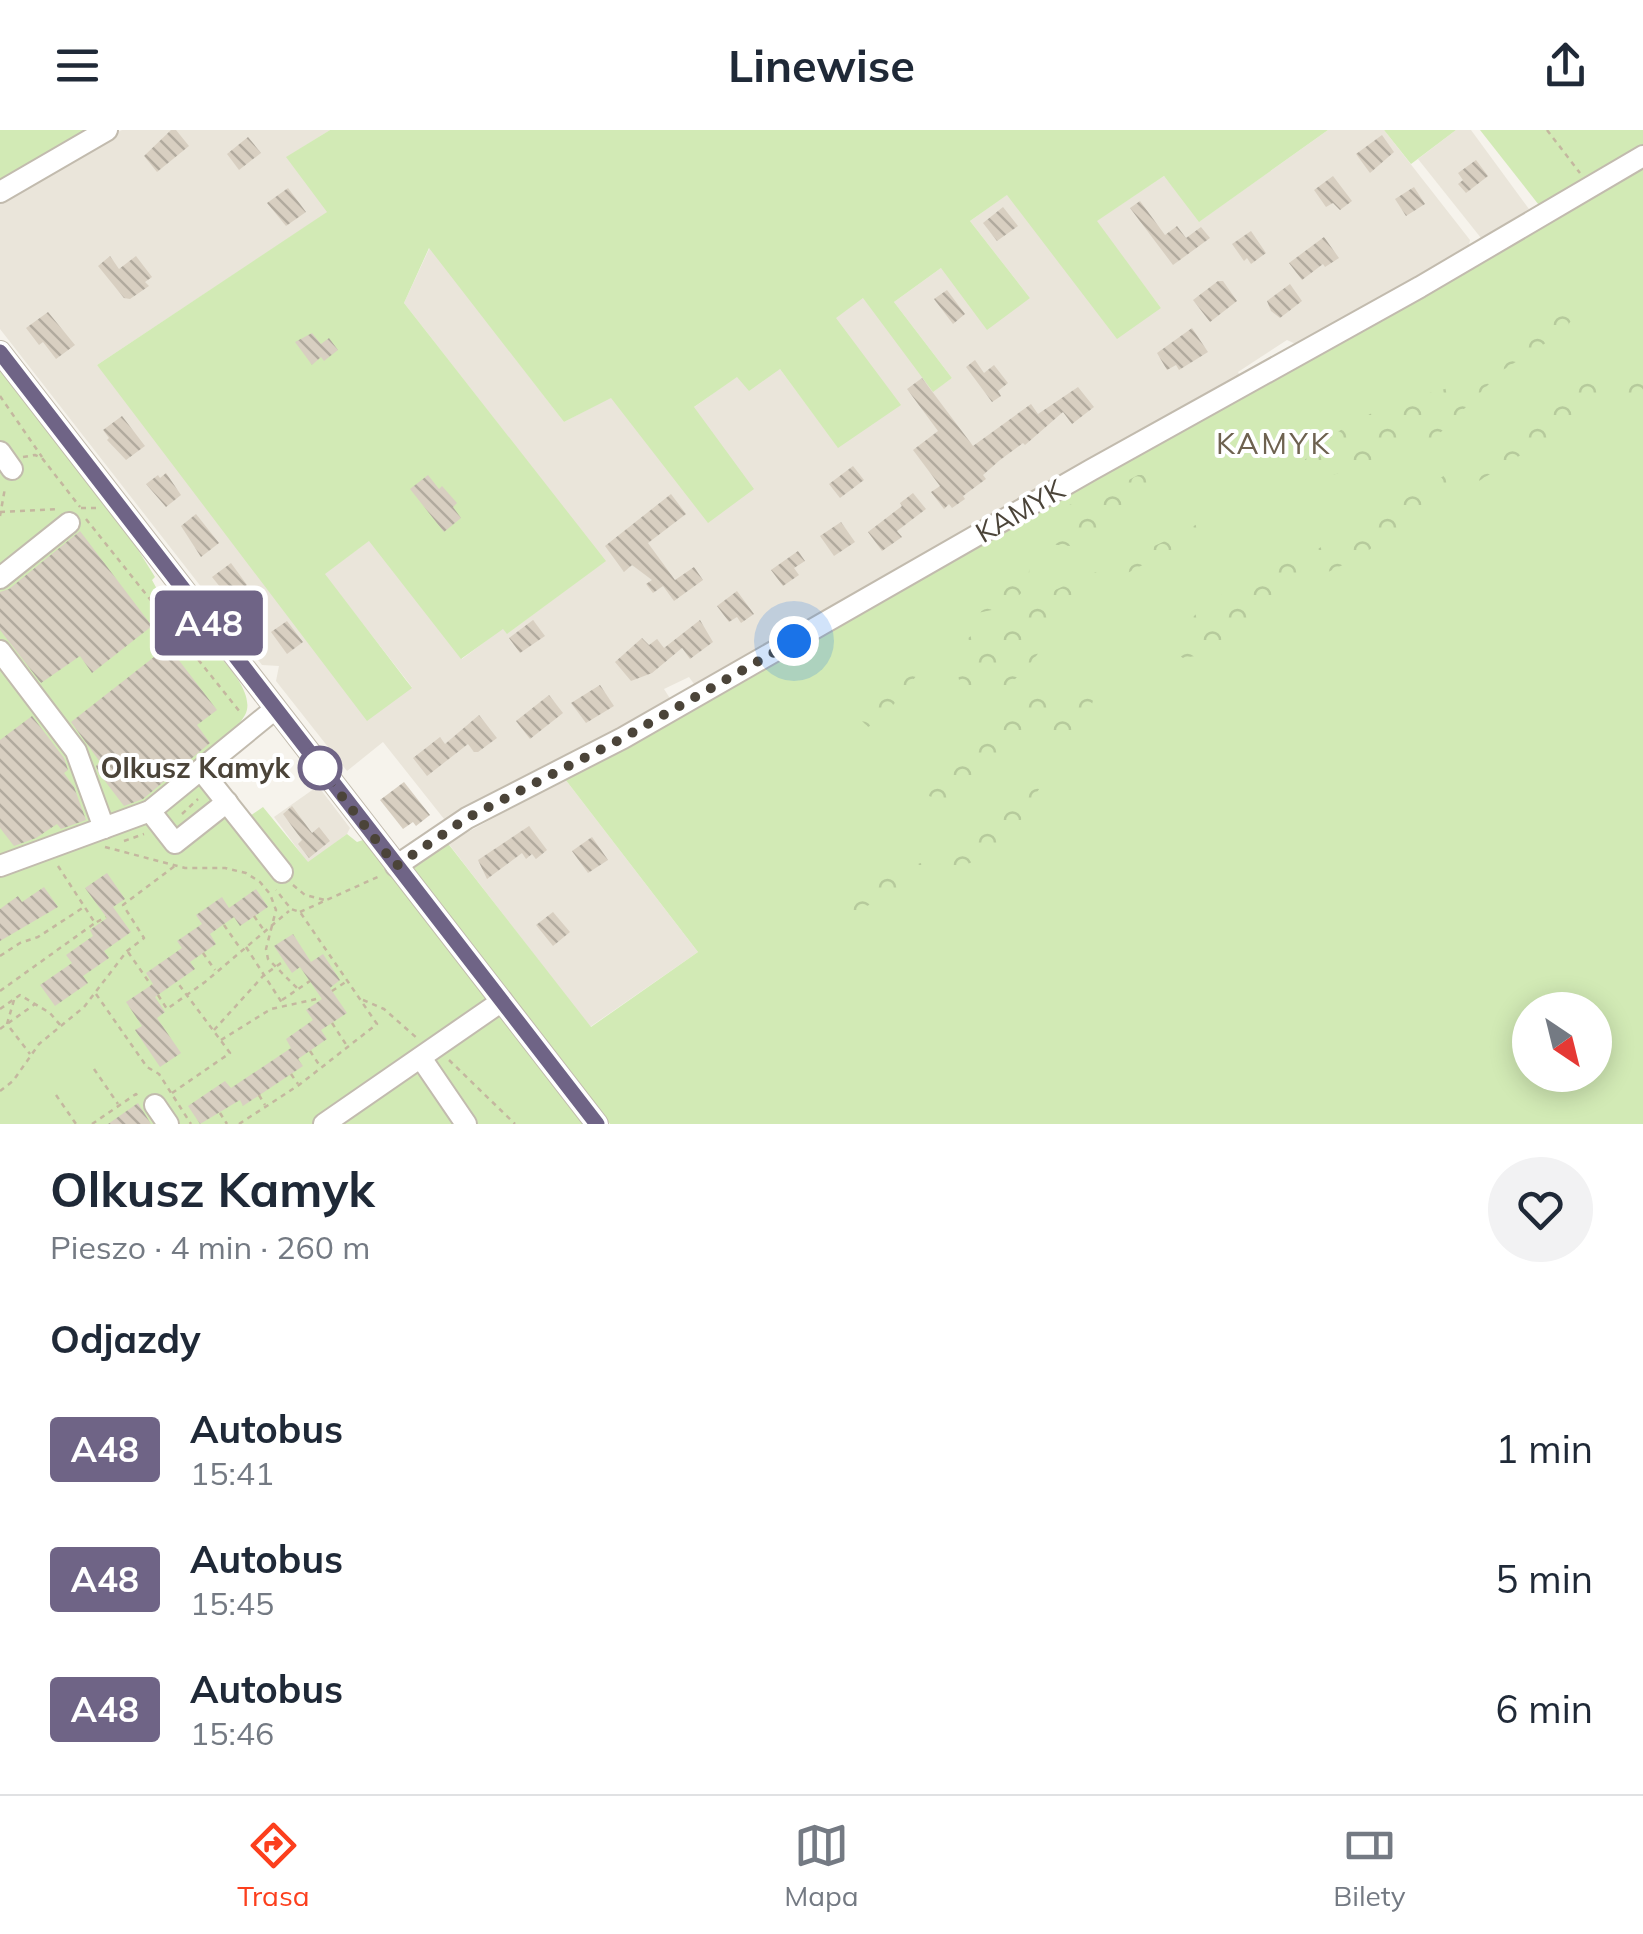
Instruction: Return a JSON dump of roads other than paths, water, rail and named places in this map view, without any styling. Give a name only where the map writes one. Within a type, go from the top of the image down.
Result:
[{"type":"street","points":[[0,192],[107,130]]},
{"type":"street","name":"KAMYK","points":[[396,866],[467,818],[640,729],[1107,460],[1420,287],[1643,156]]},
{"type":"street","points":[[0,352],[597,1124]]},
{"type":"street","points":[[0,578],[70,513]]},
{"type":"street","points":[[0,651],[76,751],[105,838]]},
{"type":"street","points":[[0,866],[46,848],[105,838],[156,819],[275,709]]},
{"type":"street","points":[[205,775],[228,802],[276,877]]},
{"type":"street","points":[[156,819],[175,843],[228,802]]},
{"type":"street","points":[[324,1124],[502,1001]]},
{"type":"street","points":[[421,1058],[464,1123]]},
{"type":"street","points":[[157,1101],[168,1124]]},
{"type":"place","name":"Olkusz Kamyk","points":[[320,768]]},
{"type":"district","name":"KAMYK","points":[[1274,444]]}]
